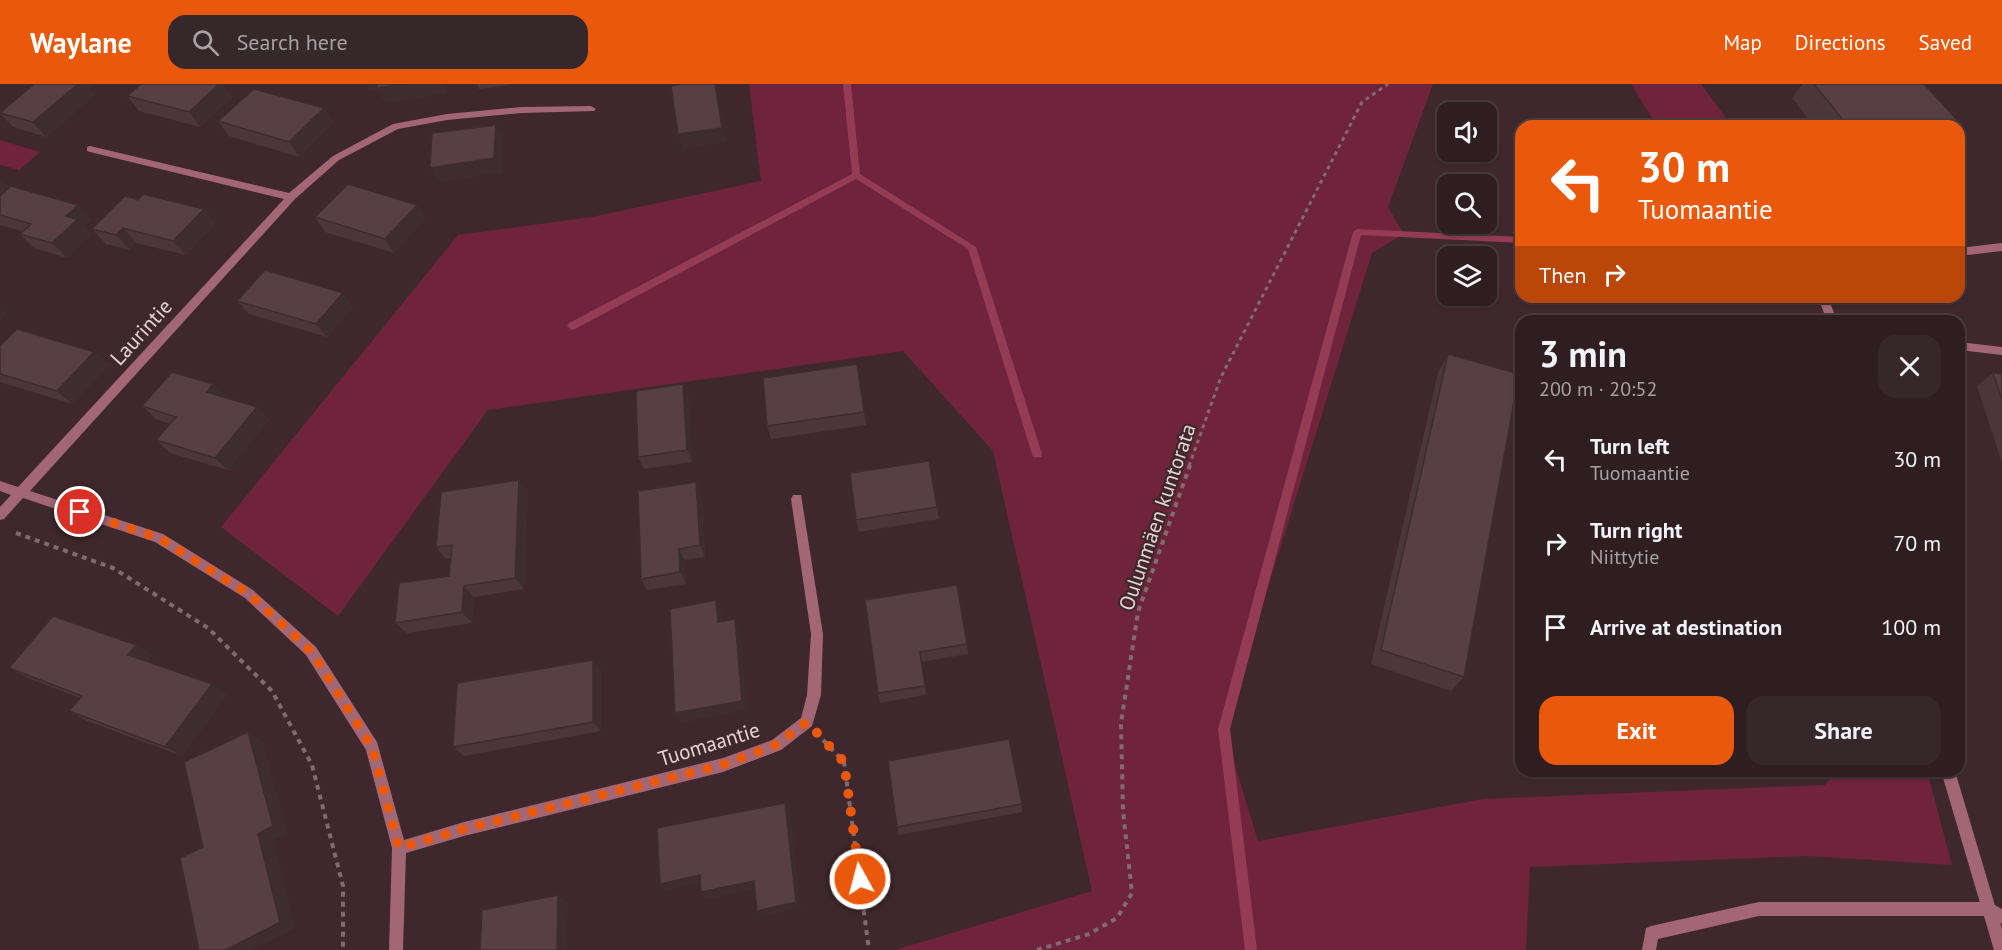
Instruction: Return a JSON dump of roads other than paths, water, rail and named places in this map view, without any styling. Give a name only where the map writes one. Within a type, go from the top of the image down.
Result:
[{"type":"street","name":"Laurintie","points":[[0,515],[291,197],[336,158],[396,126],[447,117],[522,110],[591,109]]},
{"type":"street","points":[[90,149],[291,197]]},
{"type":"street","points":[[1965,251],[2002,247]]},
{"type":"street","points":[[1965,347],[2002,351]]},
{"type":"street","points":[[0,486],[159,538],[249,594],[311,651],[372,747],[399,848],[396,950]]},
{"type":"street","name":"Tuomaantie","points":[[399,848],[464,829],[723,765],[776,745],[807,722],[814,695],[817,634],[797,499]]},
{"type":"street","points":[[1950,777],[2001,950]]},
{"type":"street","points":[[1649,950],[1651,933],[1759,909],[1989,909],[2002,917]]},
{"type":"waterway","points":[[847,84],[856,175]]},
{"type":"waterway","points":[[572,326],[856,175]]},
{"type":"waterway","points":[[856,175],[972,247],[1037,454]]},
{"type":"waterway","points":[[1251,950],[1224,729],[1357,232],[1515,240]]}]
